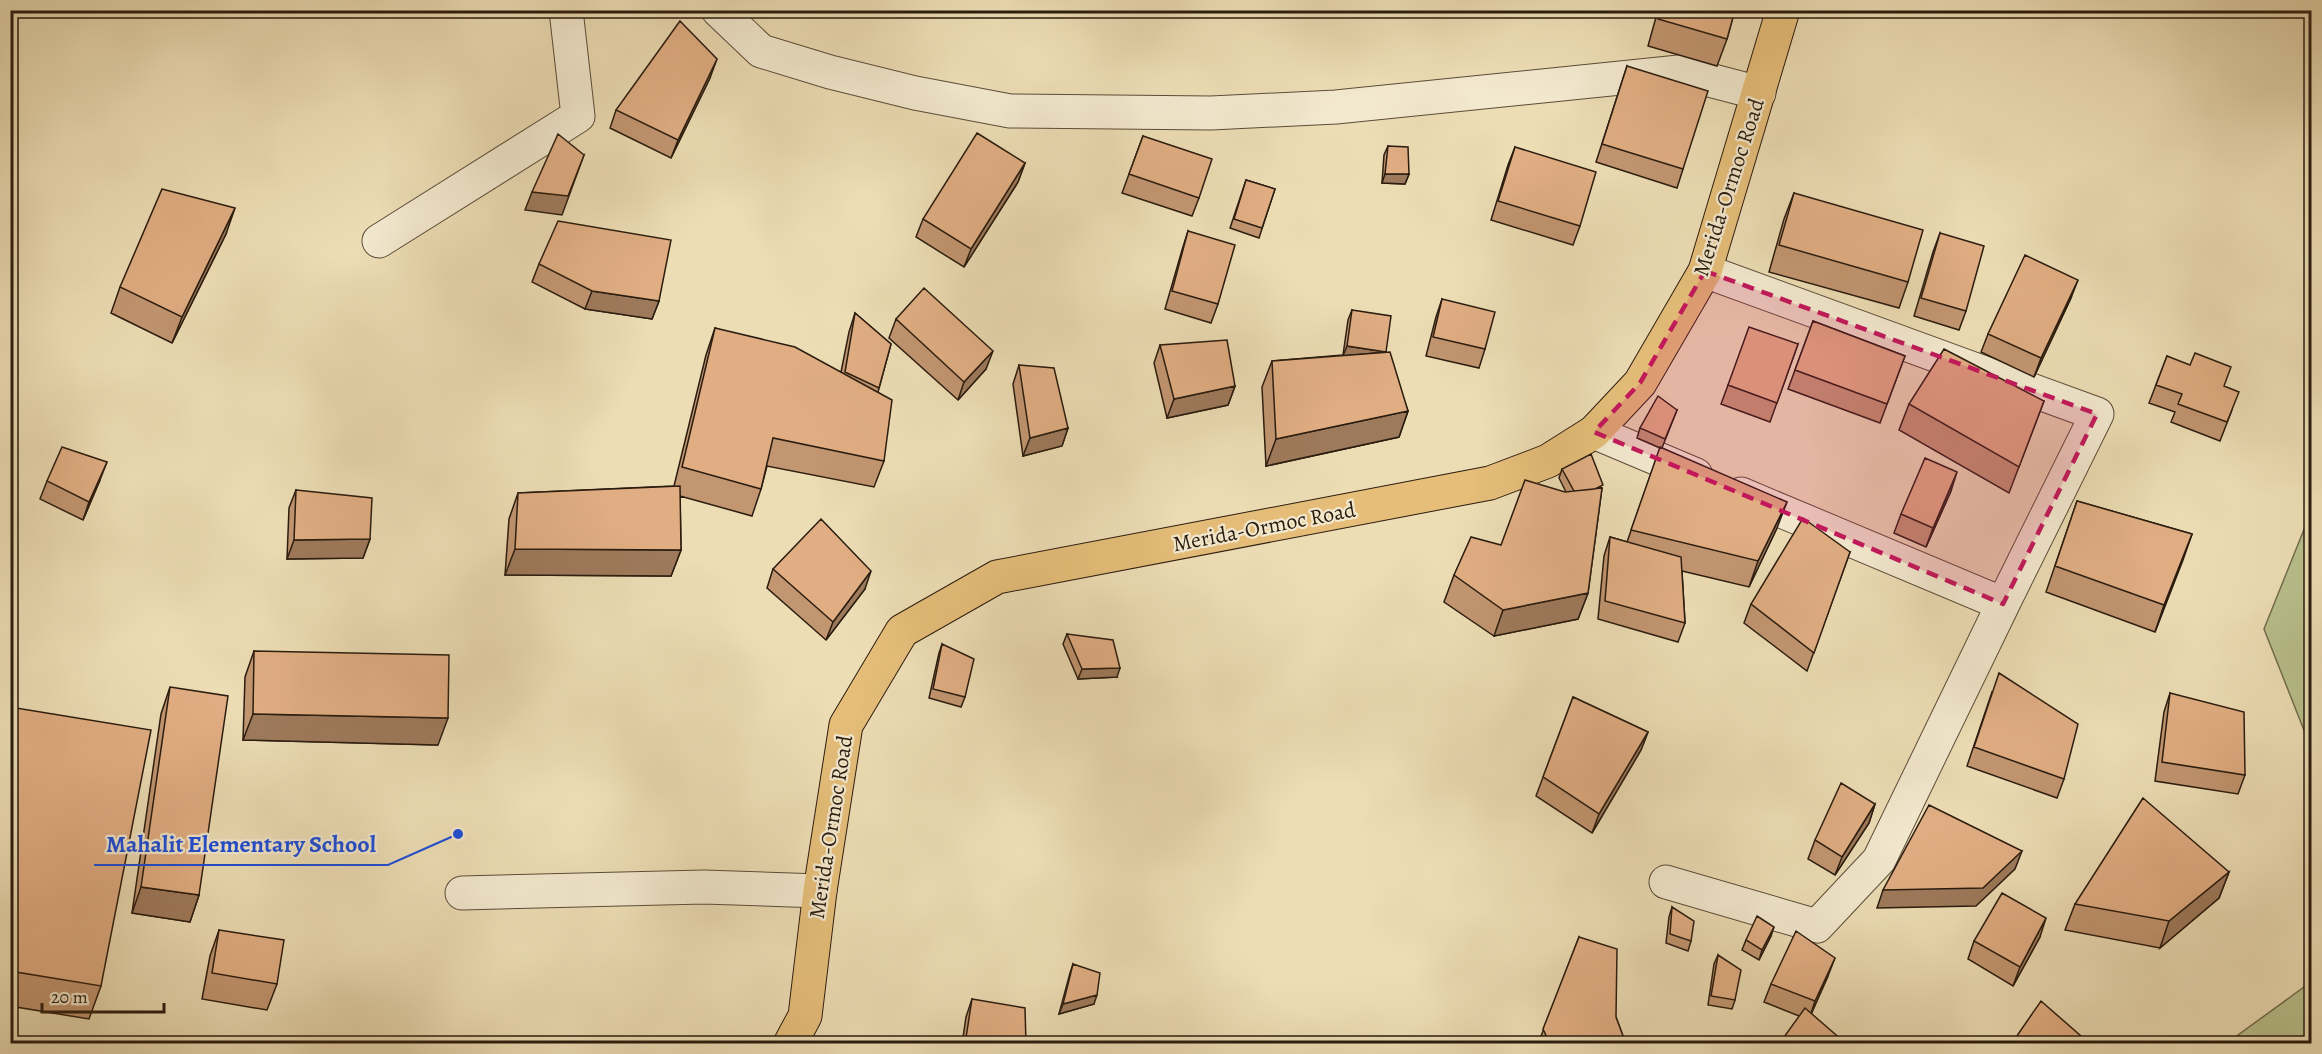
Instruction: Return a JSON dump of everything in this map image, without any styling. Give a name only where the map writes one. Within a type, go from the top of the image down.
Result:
[{"type":"highway","name":"Merida-Ormoc Road","points":[[790,1044],[804,1016],[820,891],[846,724],[902,631],[997,577],[1490,483],[1548,461],[1594,432],[1640,383],[1705,271],[1783,10]]},
{"type":"street","points":[[379,241],[578,116],[566,10]]},
{"type":"street","points":[[718,10],[761,51],[830,72],[915,93],[1010,111],[1212,113],[1336,107],[1679,72],[1759,93]]},
{"type":"street","points":[[1666,882],[1817,926],[1879,860],[2097,414],[1705,271]]},
{"type":"street","points":[[1594,432],[2003,604]]},
{"type":"street","points":[[462,893],[704,887],[820,891]]},
{"type":"highlighted area","points":[[1705,271],[2097,414],[2003,604],[1594,432],[1640,383]]},
{"type":"green space","points":[[2311,512],[2311,748],[2264,629]]},
{"type":"green space","points":[[2311,982],[2311,1043],[2227,1043]]},
{"type":"building","points":[[1660,10],[1735,10],[1727,39],[1658,19]]},
{"type":"building","points":[[680,21],[717,59],[678,140],[616,110]]},
{"type":"building","points":[[1627,66],[1708,91],[1683,169],[1602,144]]},
{"type":"building","points":[[977,133],[1025,163],[971,249],[923,219]]},
{"type":"building","points":[[558,134],[584,155],[568,196],[532,192]]},
{"type":"building","points":[[1143,136],[1212,159],[1199,198],[1129,174]]},
{"type":"building","points":[[1388,146],[1408,147],[1409,174],[1385,174]]},
{"type":"building","points":[[1515,147],[1596,172],[1580,226],[1498,201]]},
{"type":"building","points":[[1246,180],[1275,189],[1262,228],[1234,219]]},
{"type":"building","points":[[162,189],[235,208],[182,317],[120,287]]},
{"type":"building","points":[[1794,193],[1923,230],[1908,282],[1779,245]]},
{"type":"building","points":[[558,221],[671,240],[659,301],[592,291],[539,264]]},
{"type":"building","points":[[1188,231],[1235,245],[1218,304],[1172,291]]},
{"type":"building","points":[[1940,233],[1984,246],[1966,311],[1921,298]]},
{"type":"building","points":[[2025,255],[2078,280],[2041,358],[1988,334]]},
{"type":"building","points":[[924,288],[993,351],[964,382],[896,319]]},
{"type":"building","points":[[1442,299],[1495,312],[1485,349],[1433,337]]},
{"type":"building","points":[[1352,310],[1391,316],[1386,352],[1347,346]]},
{"type":"building","points":[[855,313],[891,344],[879,388],[845,372]]},
{"type":"building","points":[[1813,321],[1905,356],[1887,404],[1795,370]]},
{"type":"building","points":[[1749,327],[1798,344],[1777,403],[1728,385]]},
{"type":"building","points":[[715,328],[795,347],[892,400],[884,461],[773,438],[761,489],[682,467]]},
{"type":"building","points":[[1227,340],[1235,386],[1174,399],[1160,345]]},
{"type":"building","points":[[1944,349],[2044,401],[2019,467],[1909,404]]},
{"type":"building","points":[[1390,352],[1408,411],[1276,439],[1272,361]]},
{"type":"building","points":[[2195,353],[2231,367],[2224,386],[2239,392],[2227,422],[2178,404],[2182,394],[2156,385],[2167,356],[2190,365]]},
{"type":"building","points":[[1019,365],[1054,368],[1068,428],[1030,438]]},
{"type":"building","points":[[1658,396],[1677,410],[1665,439],[1640,428]]},
{"type":"building","points":[[62,447],[107,462],[89,502],[47,481]]},
{"type":"building","points":[[1660,447],[1787,502],[1758,561],[1631,530]]},
{"type":"building","points":[[1591,454],[1603,485],[1595,489],[1574,491],[1562,469]]},
{"type":"building","points":[[1925,458],[1957,472],[1933,528],[1901,514]]},
{"type":"building","points":[[1525,480],[1565,492],[1602,488],[1588,593],[1503,610],[1454,575],[1471,537],[1501,545]]},
{"type":"building","points":[[680,486],[681,550],[515,549],[518,493]]},
{"type":"building","points":[[296,490],[372,498],[370,539],[294,540]]},
{"type":"building","points":[[2077,501],[2192,534],[2164,605],[2055,566]]},
{"type":"building","points":[[1803,518],[1850,552],[1814,653],[1751,604]]},
{"type":"building","points":[[821,519],[871,571],[833,622],[773,569]]},
{"type":"building","points":[[1610,537],[1681,557],[1685,623],[1605,601]]},
{"type":"building","points":[[1067,634],[1113,640],[1120,668],[1082,669]]},
{"type":"building","points":[[942,644],[974,659],[965,697],[933,689]]},
{"type":"building","points":[[254,651],[449,655],[448,718],[253,714]]},
{"type":"building","points":[[1999,673],[2078,724],[2064,779],[1974,747]]},
{"type":"building","points":[[170,687],[228,696],[199,895],[141,887]]},
{"type":"building","points":[[2170,693],[2244,712],[2245,775],[2162,762]]},
{"type":"building","points":[[1573,697],[1648,732],[1599,814],[1543,777]]},
{"type":"building","points":[[10,707],[151,730],[101,986],[10,971]]},
{"type":"building","points":[[1841,783],[1875,804],[1842,857],[1815,840]]},
{"type":"building","points":[[2143,798],[2229,872],[2169,921],[2075,904]]},
{"type":"building","points":[[1929,805],[2022,851],[1983,888],[1883,890]]},
{"type":"building","points":[[2002,893],[2046,918],[2020,967],[1974,941]]},
{"type":"building","points":[[1672,907],[1694,921],[1691,941],[1670,934]]},
{"type":"building","points":[[1757,916],[1774,927],[1762,950],[1746,940]]},
{"type":"building","points":[[219,930],[284,940],[277,984],[212,973]]},
{"type":"building","points":[[1796,931],[1835,958],[1815,1001],[1771,984]]},
{"type":"building","points":[[1579,937],[1617,949],[1616,1017],[1626,1044],[1550,1044],[1543,1029]]},
{"type":"building","points":[[1718,955],[1741,970],[1735,1000],[1711,996]]},
{"type":"building","points":[[1073,964],[1100,973],[1097,995],[1063,1004]]},
{"type":"building","points":[[972,999],[1025,1008],[1026,1044],[965,1044]]},
{"type":"building","points":[[2041,1001],[2089,1043],[2012,1043]]},
{"type":"building","points":[[1805,1008],[1843,1041],[1842,1044],[1779,1044]]},
{"type":"place","name":"Mahalit Elementary School","points":[[458,834]]}]
